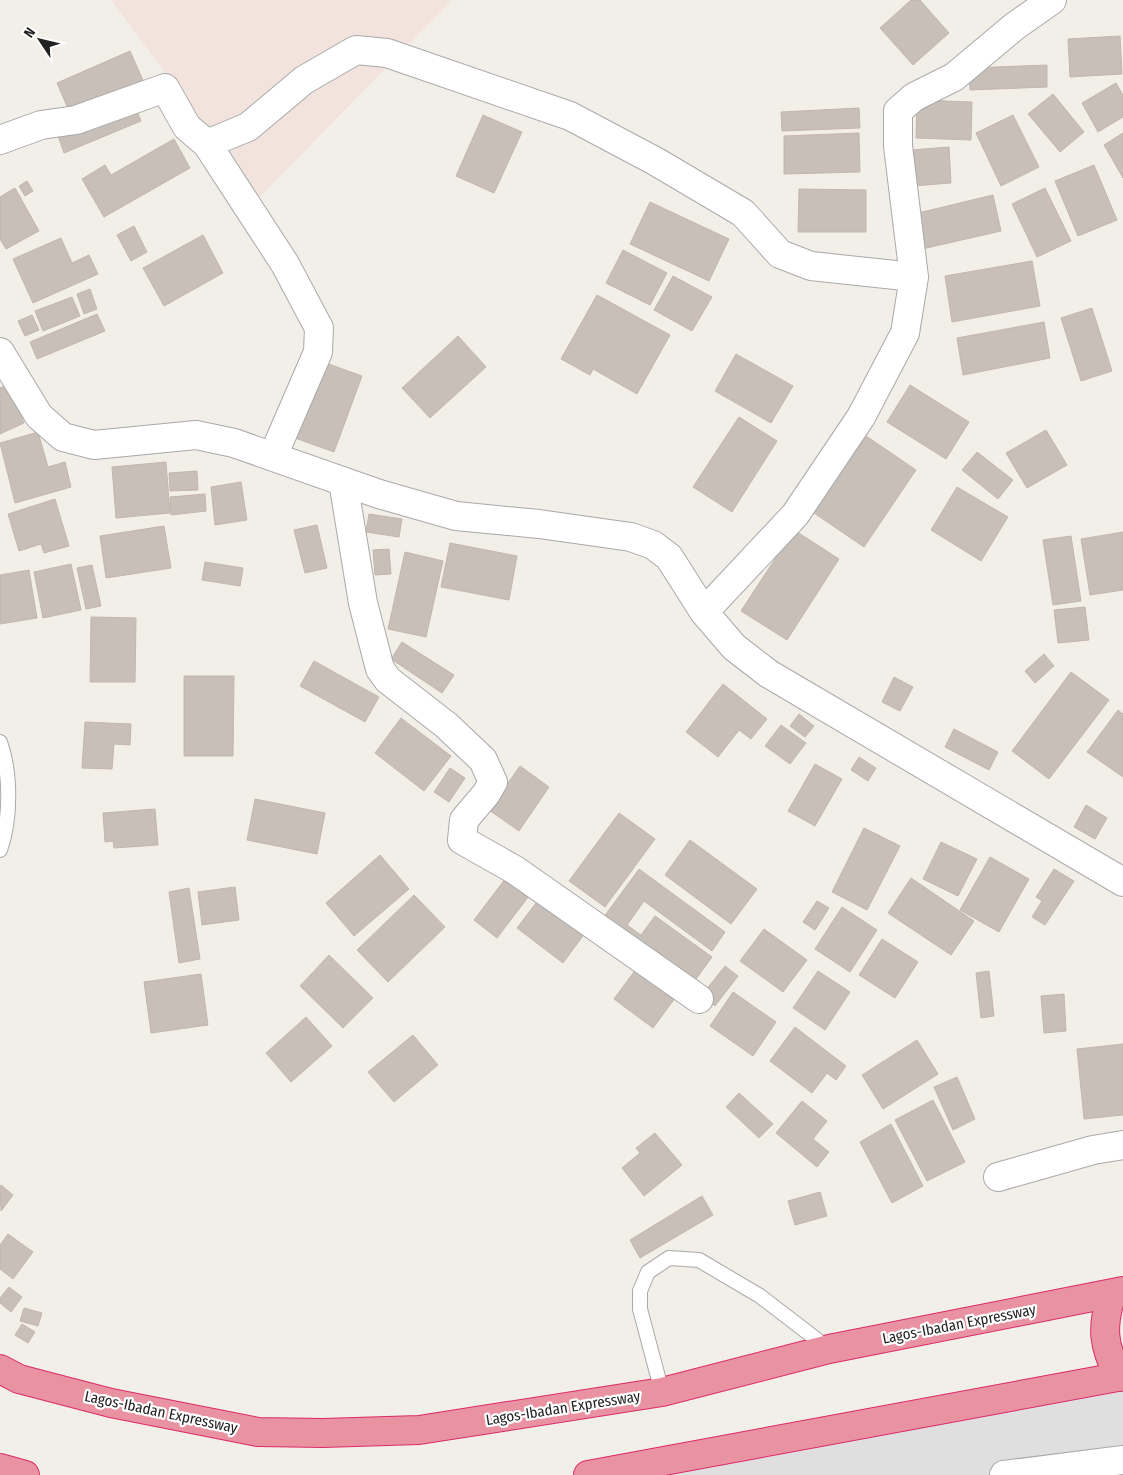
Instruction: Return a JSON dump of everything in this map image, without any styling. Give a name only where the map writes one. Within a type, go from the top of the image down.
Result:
[{"type":"highway","name":"Lagos-Ibadan Expressway","points":[[0,1369],[19,1379],[111,1403],[258,1432],[323,1433],[419,1430],[662,1392],[829,1349],[1117,1292]]},
{"type":"highway","points":[[588,1475],[1121,1377],[1108,1354],[1104,1335],[1105,1314],[1117,1292]]},
{"type":"highway","points":[[0,1468],[25,1475]]},
{"type":"street","points":[[704,612],[795,514],[861,417],[905,333],[914,277],[900,175],[898,111],[914,97],[954,77],[1015,26],[1052,0]]},
{"type":"street","points":[[207,144],[248,127],[304,80],[356,50],[387,53],[570,116],[655,161],[743,213],[780,254],[810,266],[914,277]]},
{"type":"street","points":[[0,140],[40,125],[76,120],[166,88],[187,126],[207,144],[285,264],[319,328],[318,352],[273,456]]},
{"type":"street","points":[[0,352],[39,416],[64,438],[94,445],[196,435],[234,443],[379,494],[456,516],[539,524],[631,537],[653,545],[669,557],[704,612],[734,647],[769,674],[1123,882]]},
{"type":"street","points":[[343,481],[363,602],[380,669],[388,680],[446,725],[483,760],[493,782],[486,794],[464,820],[462,840],[514,870],[698,999]]},
{"type":"street","points":[[998,1177],[1093,1150],[1123,1145]]},
{"type":"street","points":[[1004,1475],[1123,1460]]},
{"type":"lane","points":[[0,742],[5,756],[8,821],[0,850]]},
{"type":"lane","points":[[662,1392],[640,1309],[640,1291],[648,1272],[669,1258],[699,1260],[760,1296],[829,1349]]},
{"type":"shaded area","points":[[111,0],[452,0],[258,199]]},
{"type":"shaded area","points":[[1123,1367],[1123,1475],[583,1475]]},
{"type":"building","points":[[911,0],[920,0],[949,33],[913,65],[880,28]]},
{"type":"building","points":[[1120,36],[1122,74],[1070,77],[1068,39]]},
{"type":"building","points":[[130,51],[146,87],[72,118],[57,83]]},
{"type":"building","points":[[1047,65],[1047,87],[970,90],[969,68]]},
{"type":"building","points":[[1116,83],[1123,95],[1123,117],[1098,132],[1082,103]]},
{"type":"building","points":[[1053,94],[1084,132],[1060,152],[1028,114]]},
{"type":"building","points":[[917,100],[972,102],[971,140],[916,138]]},
{"type":"building","points":[[133,101],[141,121],[64,153],[57,133]]},
{"type":"building","points":[[859,108],[860,128],[782,131],[781,112]]},
{"type":"building","points":[[483,115],[522,132],[494,193],[456,176]]},
{"type":"building","points":[[1013,115],[1039,167],[1001,186],[976,133]]},
{"type":"building","points":[[859,133],[860,172],[784,174],[784,136]]},
{"type":"building","points":[[1123,133],[1123,178],[1104,145]]},
{"type":"building","points":[[174,139],[190,168],[104,217],[82,179],[105,165],[111,175]]},
{"type":"building","points":[[949,147],[951,183],[913,186],[911,150]]},
{"type":"building","points":[[1094,165],[1117,220],[1078,236],[1055,181]]},
{"type":"building","points":[[27,181],[33,191],[25,196],[19,186]]},
{"type":"building","points":[[15,188],[39,231],[6,249],[0,239],[0,197]]},
{"type":"building","points":[[1045,188],[1071,241],[1037,257],[1012,204]]},
{"type":"building","points":[[799,189],[866,190],[866,232],[798,232]]},
{"type":"building","points":[[993,195],[1001,231],[922,249],[914,214]]},
{"type":"building","points":[[650,202],[729,239],[709,281],[630,244]]},
{"type":"building","points":[[134,226],[147,252],[131,261],[117,235]]},
{"type":"building","points":[[203,235],[223,273],[164,306],[143,268]]},
{"type":"building","points":[[61,238],[72,263],[89,255],[98,274],[33,303],[13,259]]},
{"type":"building","points":[[623,250],[667,273],[650,305],[606,283]]},
{"type":"building","points":[[1032,261],[1040,306],[952,322],[945,276]]},
{"type":"building","points":[[673,276],[712,297],[692,331],[654,310]]},
{"type":"building","points":[[90,289],[97,309],[84,314],[77,294]]},
{"type":"building","points":[[597,295],[670,335],[637,394],[593,369],[590,375],[561,359]]},
{"type":"building","points":[[72,297],[80,316],[43,331],[35,311]]},
{"type":"building","points":[[1092,308],[1112,371],[1081,381],[1061,318]]},
{"type":"building","points":[[97,314],[105,331],[37,359],[30,342]]},
{"type":"building","points":[[32,315],[39,330],[25,336],[18,321]]},
{"type":"building","points":[[1044,322],[1050,358],[963,375],[957,338]]},
{"type":"building","points":[[458,336],[486,367],[430,418],[402,388]]},
{"type":"building","points":[[736,354],[793,386],[771,423],[715,391]]},
{"type":"building","points":[[323,362],[362,376],[334,452],[295,438]]},
{"type":"building","points":[[8,384],[24,423],[0,434],[0,388]]},
{"type":"building","points":[[910,385],[969,422],[946,459],[887,422]]},
{"type":"building","points":[[739,417],[777,441],[732,512],[693,487]]},
{"type":"building","points":[[1046,430],[1067,465],[1027,488],[1006,453]]},
{"type":"building","points":[[38,432],[48,467],[65,462],[71,487],[15,503],[0,443]]},
{"type":"building","points":[[866,436],[916,470],[864,547],[814,513]]},
{"type":"building","points":[[977,452],[1013,480],[998,499],[962,470]]},
{"type":"building","points":[[166,462],[170,513],[116,518],[112,467]]},
{"type":"building","points":[[197,471],[198,490],[170,491],[169,473]]},
{"type":"building","points":[[241,482],[247,520],[215,525],[211,487]]},
{"type":"building","points":[[957,487],[1008,517],[981,561],[931,530]]},
{"type":"building","points":[[205,494],[206,511],[171,515],[170,497]]},
{"type":"building","points":[[55,499],[69,546],[44,553],[41,544],[19,551],[8,514]]},
{"type":"building","points":[[369,514],[402,519],[399,537],[366,532]]},
{"type":"building","points":[[317,525],[327,568],[305,573],[294,530]]},
{"type":"building","points":[[164,526],[171,568],[106,578],[100,536]]},
{"type":"building","points":[[794,530],[839,559],[787,640],[741,611]]},
{"type":"building","points":[[1123,532],[1123,590],[1090,595],[1081,539]]},
{"type":"building","points":[[1071,536],[1081,601],[1053,605],[1043,540]]},
{"type":"building","points":[[450,543],[517,556],[509,600],[441,587]]},
{"type":"building","points":[[389,549],[391,574],[375,575],[373,550]]},
{"type":"building","points":[[405,552],[443,561],[426,637],[388,629]]},
{"type":"building","points":[[205,562],[243,568],[240,586],[202,580]]},
{"type":"building","points":[[71,564],[81,610],[43,618],[34,572]]},
{"type":"building","points":[[92,565],[101,606],[86,609],[77,568]]},
{"type":"building","points":[[29,570],[37,618],[0,624],[0,575]]},
{"type":"building","points":[[1085,607],[1089,640],[1058,643],[1054,610]]},
{"type":"building","points":[[91,617],[136,618],[135,682],[90,682]]},
{"type":"building","points":[[402,642],[454,675],[442,693],[391,659]]},
{"type":"building","points":[[1044,654],[1054,666],[1035,683],[1025,671]]},
{"type":"building","points":[[314,661],[379,697],[365,722],[300,686]]},
{"type":"building","points":[[1071,672],[1109,700],[1049,779],[1012,751]]},
{"type":"building","points":[[184,676],[234,676],[233,756],[184,756]]},
{"type":"building","points":[[894,677],[913,687],[900,711],[882,702]]},
{"type":"building","points":[[723,684],[767,719],[751,739],[739,730],[718,757],[686,732]]},
{"type":"building","points":[[1118,710],[1123,714],[1123,777],[1087,752]]},
{"type":"building","points":[[799,714],[814,726],[805,737],[790,726]]},
{"type":"building","points":[[401,718],[451,756],[424,791],[375,753]]},
{"type":"building","points":[[85,722],[131,724],[130,745],[114,744],[112,769],[82,768]]},
{"type":"building","points":[[781,725],[806,743],[790,764],[765,746]]},
{"type":"building","points":[[954,729],[998,752],[989,770],[945,747]]},
{"type":"building","points":[[859,757],[876,768],[868,781],[851,770]]},
{"type":"building","points":[[815,764],[842,779],[815,826],[788,811]]},
{"type":"building","points":[[520,766],[549,787],[519,831],[489,810]]},
{"type":"building","points":[[450,768],[465,778],[449,802],[434,792]]},
{"type":"building","points":[[255,799],[325,813],[317,854],[247,840]]},
{"type":"building","points":[[1086,805],[1107,818],[1095,839],[1074,827]]},
{"type":"building","points":[[155,809],[158,845],[114,848],[113,841],[105,842],[103,813]]},
{"type":"building","points":[[619,813],[655,839],[605,907],[569,881]]},
{"type":"building","points":[[864,828],[900,846],[867,910],[832,892]]},
{"type":"building","points":[[690,840],[757,889],[731,924],[665,875]]},
{"type":"building","points":[[941,842],[977,859],[958,896],[923,879]]},
{"type":"building","points":[[380,855],[409,889],[354,936],[326,903]]},
{"type":"building","points":[[990,857],[1029,879],[999,932],[960,910]]},
{"type":"building","points":[[639,869],[725,932],[712,951],[644,901],[627,925],[641,935],[655,916],[712,957],[688,990],[598,925]]},
{"type":"building","points":[[1054,869],[1074,881],[1045,925],[1032,917],[1042,901],[1036,897]]},
{"type":"building","points":[[509,874],[532,892],[497,938],[474,920]]},
{"type":"building","points":[[911,878],[974,921],[951,955],[888,913]]},
{"type":"building","points":[[235,887],[239,920],[202,925],[198,892]]},
{"type":"building","points":[[189,888],[200,959],[179,963],[169,892]]},
{"type":"building","points":[[414,895],[445,927],[388,982],[357,950]]},
{"type":"building","points":[[542,895],[588,929],[563,963],[517,928]]},
{"type":"building","points":[[817,901],[829,908],[815,930],[803,922]]},
{"type":"building","points":[[842,907],[877,930],[850,972],[815,949]]},
{"type":"building","points":[[764,929],[807,960],[783,992],[740,961]]},
{"type":"building","points":[[882,939],[918,962],[895,998],[859,975]]},
{"type":"building","points":[[329,955],[373,998],[343,1028],[300,986]]},
{"type":"building","points":[[639,965],[678,994],[653,1028],[614,999]]},
{"type":"building","points":[[725,966],[738,976],[715,1006],[702,995]]},
{"type":"building","points":[[818,971],[850,992],[825,1030],[793,1008]]},
{"type":"building","points":[[989,971],[994,1016],[981,1018],[976,973]]},
{"type":"building","points":[[201,974],[208,1025],[151,1033],[144,982]]},
{"type":"building","points":[[733,992],[776,1022],[753,1056],[710,1026]]},
{"type":"building","points":[[1064,994],[1066,1031],[1044,1033],[1041,996]]},
{"type":"building","points":[[306,1017],[332,1046],[291,1082],[266,1053]]},
{"type":"building","points":[[795,1027],[846,1066],[836,1080],[827,1073],[812,1093],[770,1061]]},
{"type":"building","points":[[413,1035],[438,1065],[394,1102],[368,1072]]},
{"type":"building","points":[[917,1040],[938,1074],[883,1109],[862,1075]]},
{"type":"building","points":[[1123,1044],[1123,1115],[1084,1119],[1077,1049]]},
{"type":"building","points":[[957,1077],[975,1119],[953,1130],[934,1087]]},
{"type":"building","points":[[739,1093],[773,1124],[759,1138],[726,1107]]},
{"type":"building","points":[[933,1100],[965,1162],[927,1181],[895,1120]]},
{"type":"building","points":[[802,1101],[827,1121],[813,1139],[829,1152],[817,1167],[776,1133]]},
{"type":"building","points":[[891,1124],[923,1186],[892,1203],[860,1142]]},
{"type":"building","points":[[655,1133],[682,1165],[644,1196],[622,1168],[640,1153],[636,1148]]},
{"type":"building","points":[[1,1185],[13,1195],[1,1211],[0,1187]]},
{"type":"building","points":[[820,1192],[827,1216],[795,1225],[788,1201]]},
{"type":"building","points":[[702,1196],[713,1215],[640,1258],[630,1240]]},
{"type":"building","points":[[8,1234],[33,1252],[13,1279],[0,1269],[0,1245]]},
{"type":"building","points":[[9,1287],[22,1297],[11,1312],[0,1303],[0,1298]]},
{"type":"building","points":[[24,1308],[42,1313],[38,1326],[20,1321]]},
{"type":"building","points":[[22,1324],[35,1332],[28,1343],[15,1335]]}]
